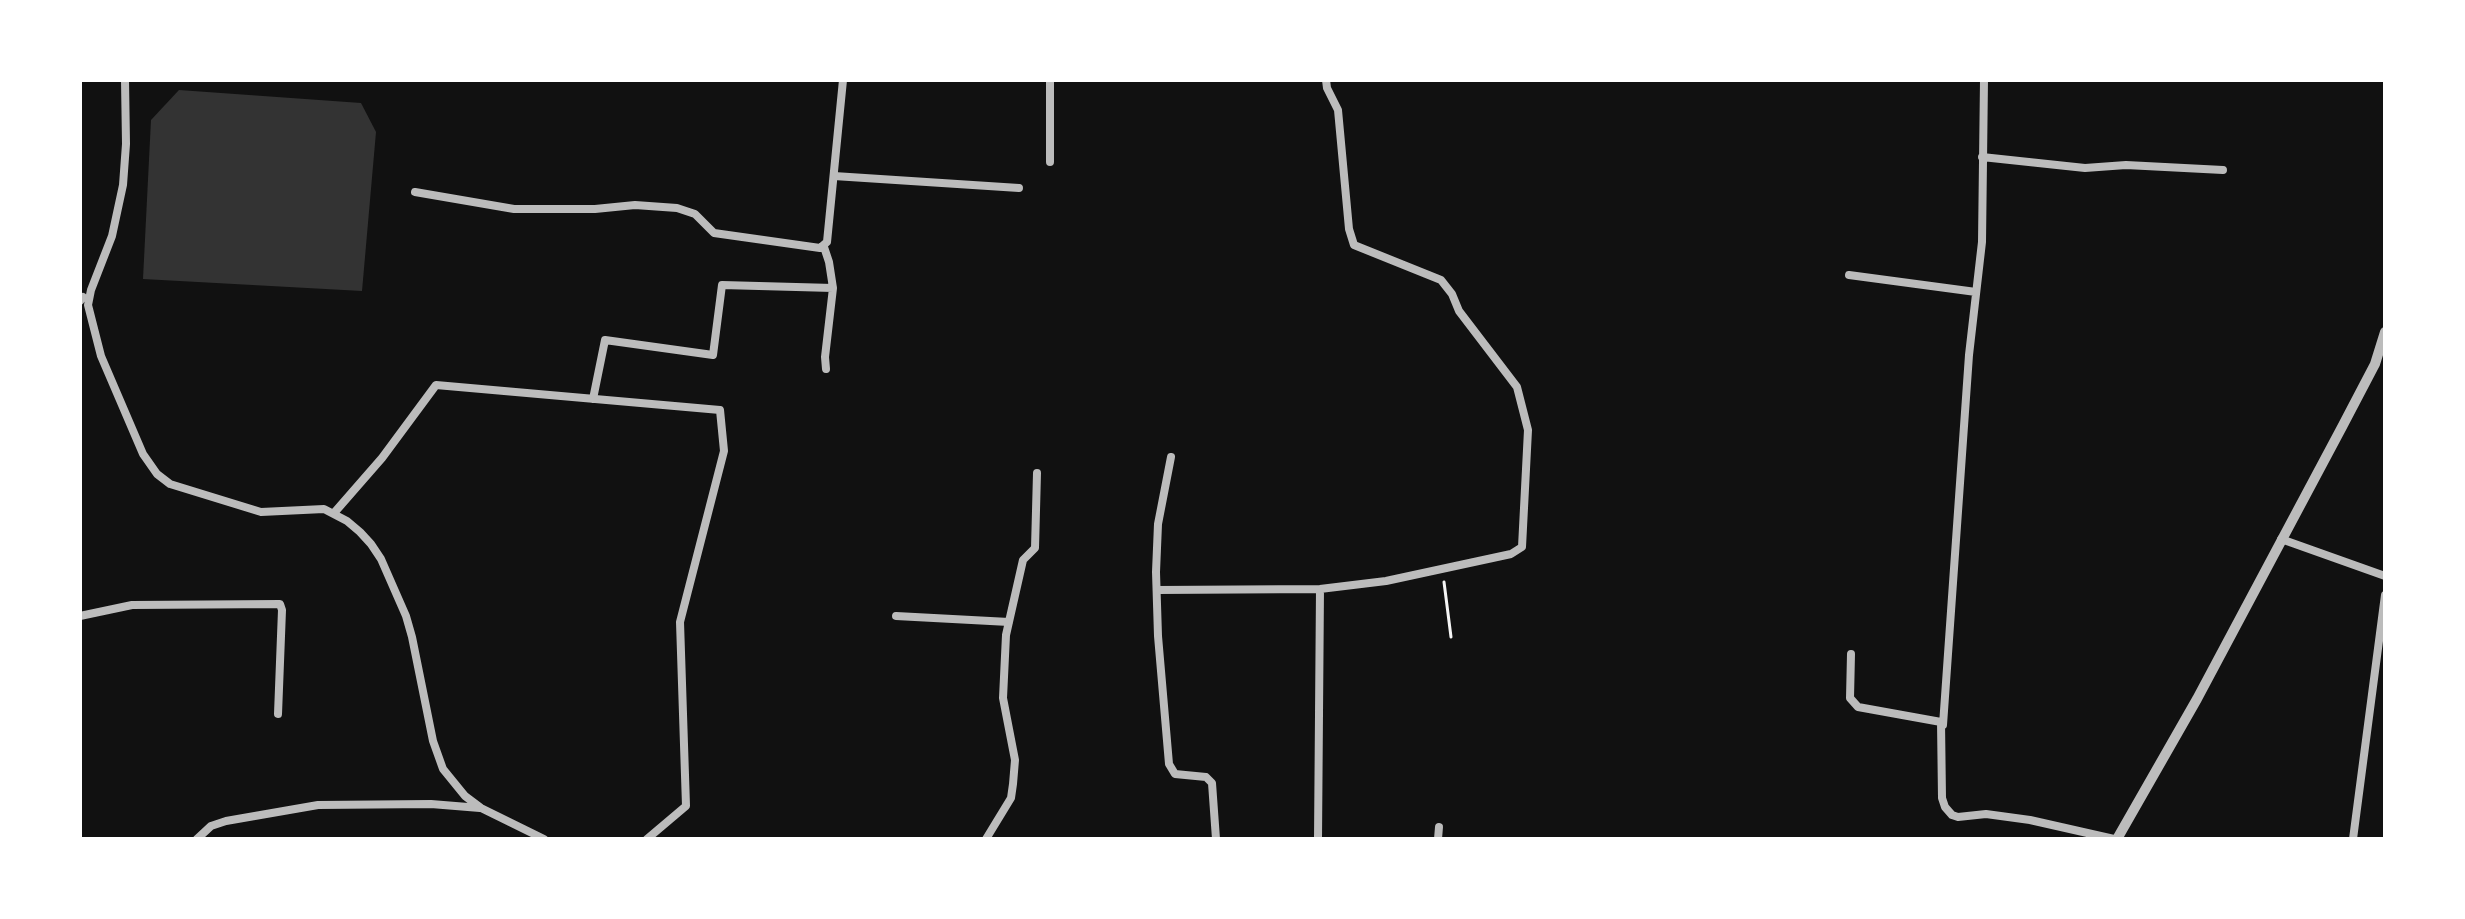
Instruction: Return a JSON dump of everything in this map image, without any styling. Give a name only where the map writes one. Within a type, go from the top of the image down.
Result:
[{"type":"street","points":[[125,80],[123,185],[112,236],[83,298],[88,305],[101,356],[143,454],[170,484],[240,504],[252,511],[316,508],[334,513],[360,532],[381,559],[412,637],[437,755],[443,769],[455,785],[481,808],[544,839]]},
{"type":"street","points":[[826,369],[833,288],[824,247],[843,80]]},
{"type":"street","points":[[1050,80],[1050,162]]},
{"type":"street","points":[[1157,590],[1320,589],[1443,570],[1511,554],[1522,547],[1528,430],[1523,404],[1510,376],[1459,311],[1452,294],[1441,280],[1354,245],[1349,229],[1338,110],[1326,80]]},
{"type":"street","points":[[1984,80],[1982,242],[1969,355],[1943,725],[1942,798],[1952,815],[1986,814],[2030,820],[2116,839],[2197,699],[2371,372],[2385,332]]},
{"type":"street","points":[[1982,157],[2085,168],[2126,165],[2223,170]]},
{"type":"street","points":[[834,176],[1019,188]]},
{"type":"street","points":[[415,192],[497,208],[525,210],[654,205],[690,211],[714,233],[824,247]]},
{"type":"street","points":[[1849,275],[1976,292]]},
{"type":"street","points":[[593,399],[605,340],[713,355],[722,285],[833,288]]},
{"type":"street","points":[[334,513],[382,458],[436,385],[720,410],[724,451],[680,622],[686,806],[647,839]]},
{"type":"street","points":[[1171,457],[1158,524],[1157,590],[1169,764],[1175,774],[1206,777],[1212,783],[1216,839]]},
{"type":"street","points":[[986,839],[1011,798],[1013,784],[1013,750],[1003,698],[1009,622],[1023,560],[1035,548],[1037,473]]},
{"type":"street","points":[[2281,539],[2385,576]]},
{"type":"street","points":[[1318,839],[1320,589]]},
{"type":"street","points":[[2353,839],[2385,595]]},
{"type":"street","points":[[80,616],[132,605],[280,604],[278,714]]},
{"type":"street","points":[[896,616],[1009,622]]},
{"type":"street","points":[[1851,654],[1850,698],[1858,707],[1937,720],[1943,725]]},
{"type":"street","points":[[197,839],[211,826],[226,821],[318,805],[431,804],[481,808]]},
{"type":"street","points":[[1438,839],[1439,827]]},
{"type":"path","points":[[1443,570],[1451,637]]},
{"type":"shaded area","points":[[179,90],[361,103],[376,132],[362,291],[143,279],[151,120]]}]
